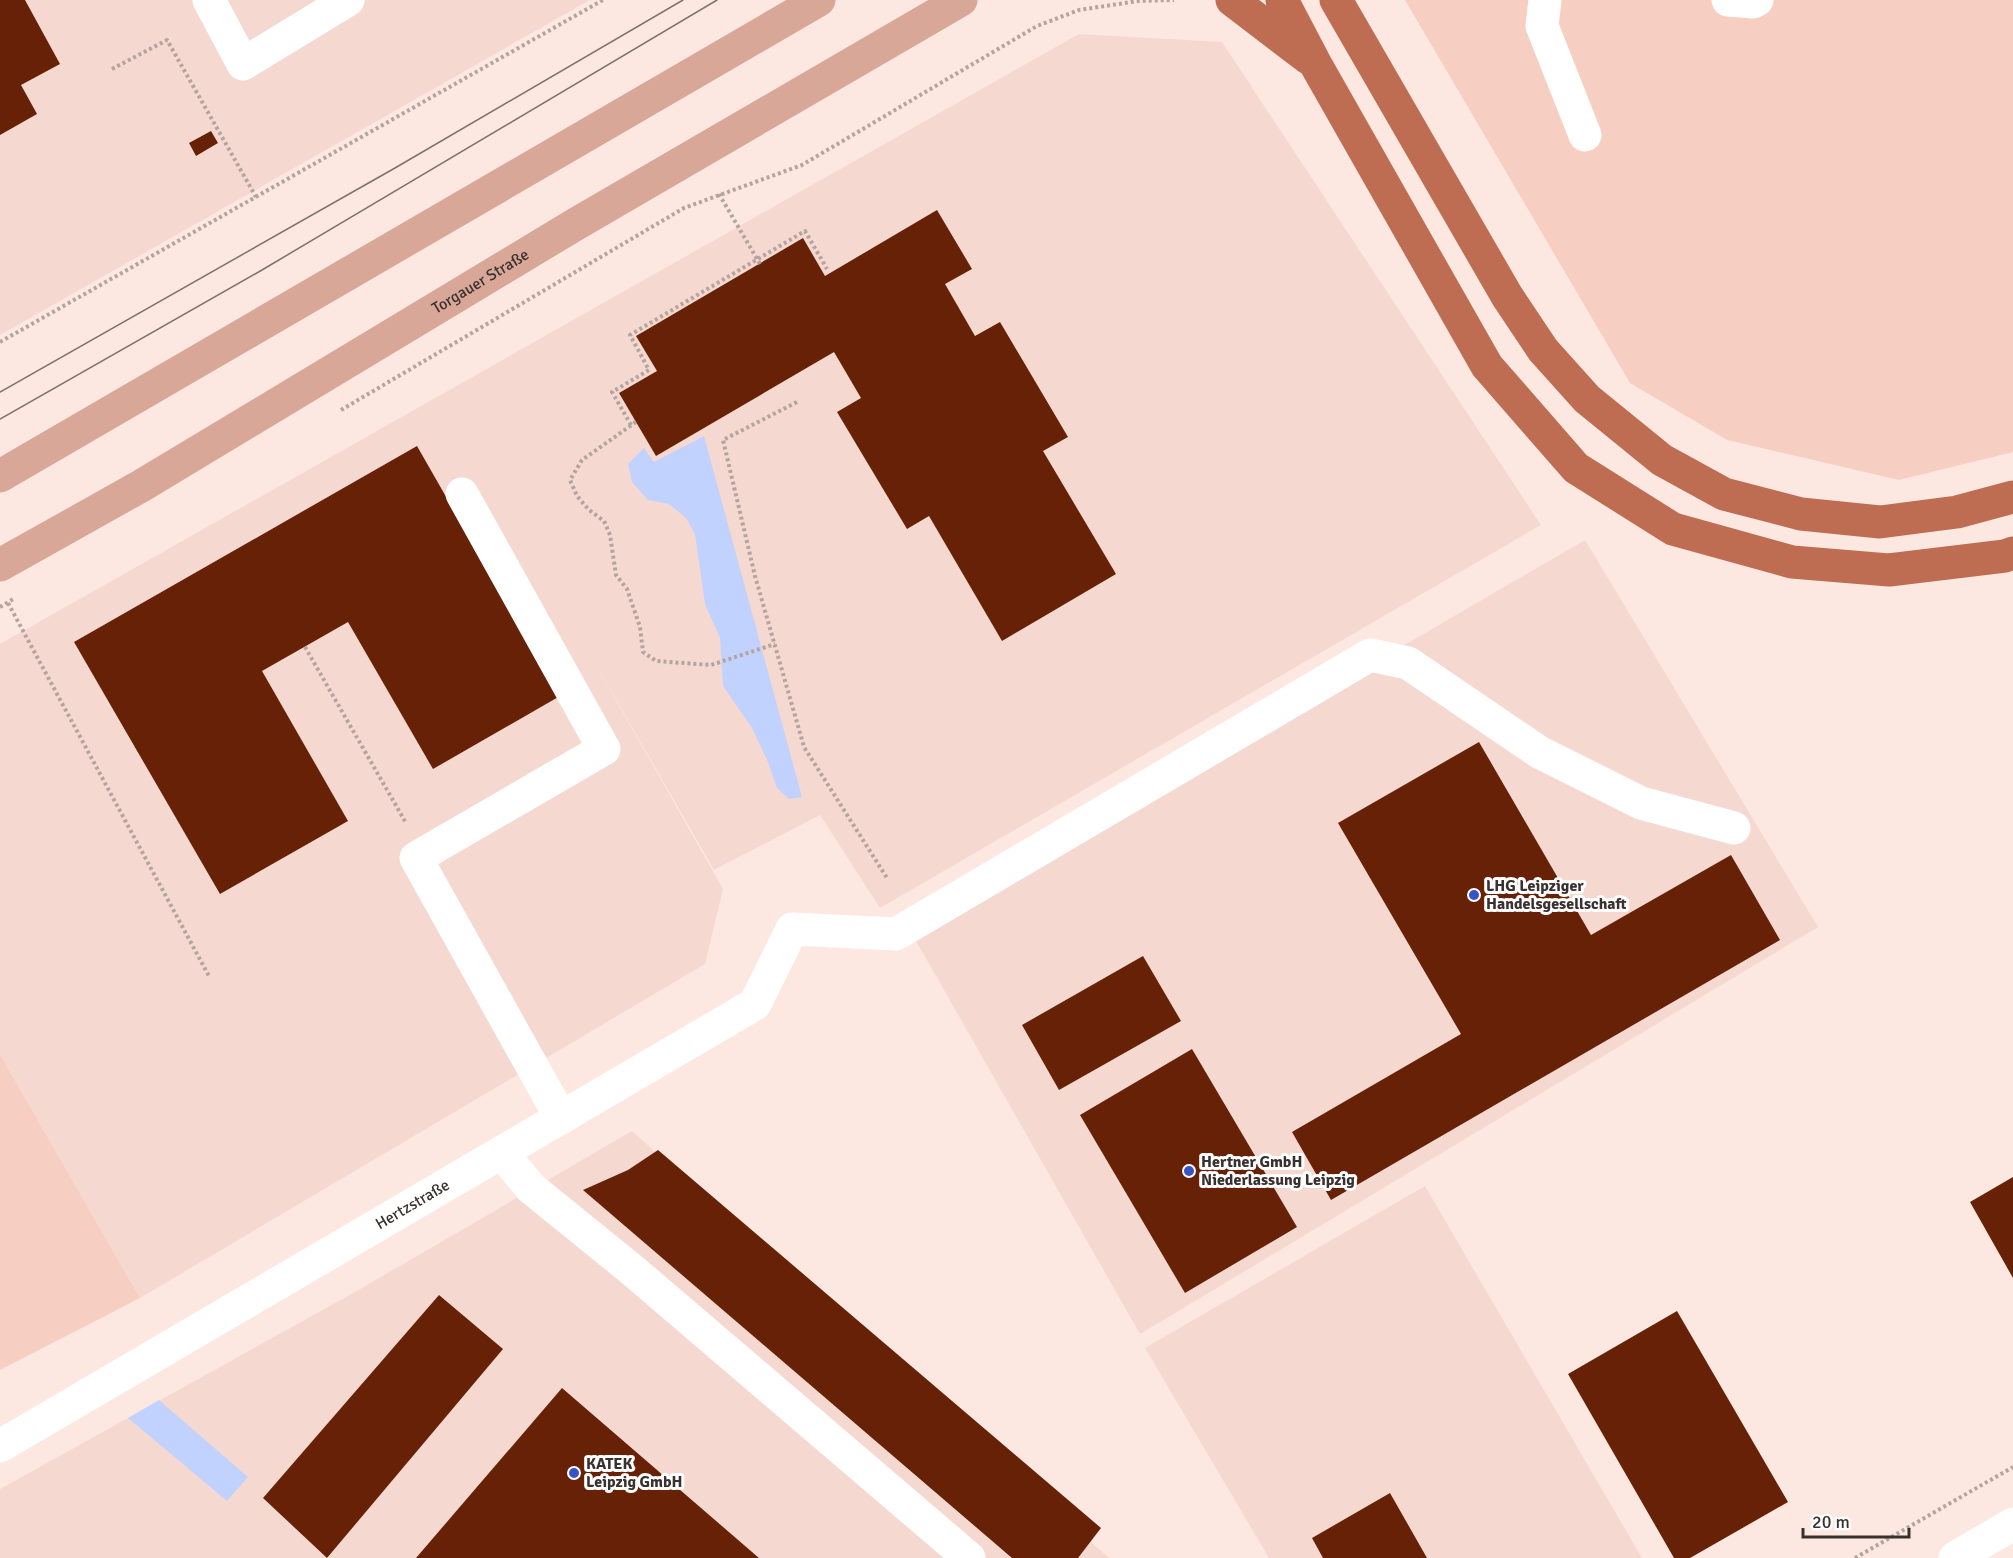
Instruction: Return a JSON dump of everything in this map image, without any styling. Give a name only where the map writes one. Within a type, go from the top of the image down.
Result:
[{"type":"highway","points":[[1232,0],[1316,65]]},
{"type":"highway","points":[[1282,0],[1316,65],[1487,366],[1576,468],[1673,529],[1792,562],[1889,570],[2005,556],[2013,553]]},
{"type":"highway","points":[[1336,0],[1353,16],[1507,296],[1543,350],[1587,399],[1662,460],[1724,494],[1801,514],[1880,522],[1957,512],[2013,497]]},
{"type":"main road","points":[[0,476],[819,0]]},
{"type":"main road","name":"Torgauer Straße","points":[[0,566],[141,486],[576,224],[961,0]]},
{"type":"street","points":[[209,0],[243,64],[348,0]]},
{"type":"street","points":[[1545,0],[1542,26],[1585,135]]},
{"type":"street","points":[[1728,0],[1753,2],[1757,0]]},
{"type":"street","points":[[462,494],[604,749],[416,858],[561,1118]]},
{"type":"street","name":"Hertzstraße","points":[[0,1446],[755,1004],[792,929],[896,934],[1370,655],[1408,663],[1539,752],[1641,803],[1734,828]]},
{"type":"street","points":[[502,1153],[531,1188],[631,1269],[969,1558]]},
{"type":"street","points":[[1955,1558],[2013,1524]]},
{"type":"path","points":[[0,342],[603,0]]},
{"type":"path","points":[[333,414],[684,208],[802,165],[1038,26],[1079,10],[1138,1],[1174,0]]},
{"type":"path","points":[[112,69],[167,40],[256,197]]},
{"type":"path","points":[[719,194],[759,262]]},
{"type":"path","points":[[631,425],[612,392],[649,370],[630,335],[759,262],[806,231],[827,269]]},
{"type":"path","points":[[797,402],[723,440],[755,576],[804,747],[886,878]]},
{"type":"path","points":[[636,422],[582,460],[570,480],[577,496],[589,510],[604,521],[609,535],[616,575],[627,589],[640,627],[643,652],[656,661],[711,665],[775,644]]},
{"type":"path","points":[[0,607],[18,597]]},
{"type":"path","points":[[8,603],[210,978]]},
{"type":"path","points":[[305,647],[424,853]]},
{"type":"path","points":[[1855,1558],[2013,1467]]},
{"type":"shaded area","points":[[0,0],[590,0],[0,335]]},
{"type":"shaded area","points":[[1405,0],[2013,0],[2013,452],[1899,480],[1727,440],[1630,383]]},
{"type":"shaded area","points":[[1079,34],[1222,42],[1541,525],[880,908],[820,815],[714,870],[587,649],[723,889],[705,964],[140,1298],[0,1054],[0,644]]},
{"type":"shaded area","points":[[1585,540],[1818,927],[1140,1334],[911,932]]},
{"type":"shaded area","points":[[0,1054],[140,1298],[0,1370]]},
{"type":"shaded area","points":[[632,1131],[1109,1558],[0,1558],[0,1489],[355,1292]]},
{"type":"shaded area","points":[[1425,1186],[1642,1558],[1269,1558],[1145,1348]]},
{"type":"water","points":[[704,436],[802,797],[789,799],[777,788],[752,728],[723,686],[720,638],[705,604],[695,534],[686,518],[669,504],[648,500],[632,482],[628,464],[644,448],[654,462]]},
{"type":"water","points":[[159,1400],[248,1477],[227,1501],[128,1418]]},
{"type":"building","points":[[0,0],[25,0],[60,64],[21,85],[37,114],[0,135]]},
{"type":"building","points":[[211,131],[218,143],[196,156],[189,143]]},
{"type":"building","points":[[937,210],[972,269],[945,284],[975,336],[1000,322],[1068,437],[1043,451],[1116,574],[1002,641],[929,516],[907,529],[837,412],[861,398],[834,352],[656,456],[619,393],[657,371],[636,336],[803,238],[825,276]]},
{"type":"building","points":[[417,446],[560,696],[433,769],[348,622],[262,671],[348,821],[220,894],[74,642]]},
{"type":"building","name":"LHG Leipziger Handelsgesellschaft","points":[[1479,742],[1591,935],[1731,855],[1780,940],[1331,1200],[1292,1132],[1461,1034],[1338,823]]},
{"type":"building","points":[[1143,956],[1181,1021],[1059,1090],[1022,1025]]},
{"type":"building","name":"Hertner GmbH Niederlassung Leipzig","points":[[1192,1049],[1297,1227],[1185,1293],[1080,1115]]},
{"type":"building","points":[[658,1150],[1101,1528],[1078,1558],[1012,1558],[583,1190],[628,1170]]},
{"type":"building","points":[[2013,1177],[2013,1278],[1970,1202]]},
{"type":"building","points":[[439,1295],[503,1349],[327,1558],[263,1498]]},
{"type":"building","points":[[1677,1311],[1788,1502],[1690,1558],[1674,1558],[1568,1374]]},
{"type":"building","name":"KATEK Leipzig GmbH","points":[[562,1388],[759,1558],[416,1558]]},
{"type":"building","points":[[1390,1493],[1427,1558],[1323,1558],[1312,1538]]},
{"type":"tram line","points":[[0,392],[395,168],[683,0]]},
{"type":"tram line","points":[[0,419],[262,270],[717,0]]},
{"type":"place","name":"LHG Leipziger Handelsgesellschaft","points":[[1474,895]]},
{"type":"place","name":"Hertner GmbH Niederlassung Leipzig","points":[[1189,1171]]},
{"type":"place","name":"KATEK Leipzig GmbH","points":[[574,1473]]}]
